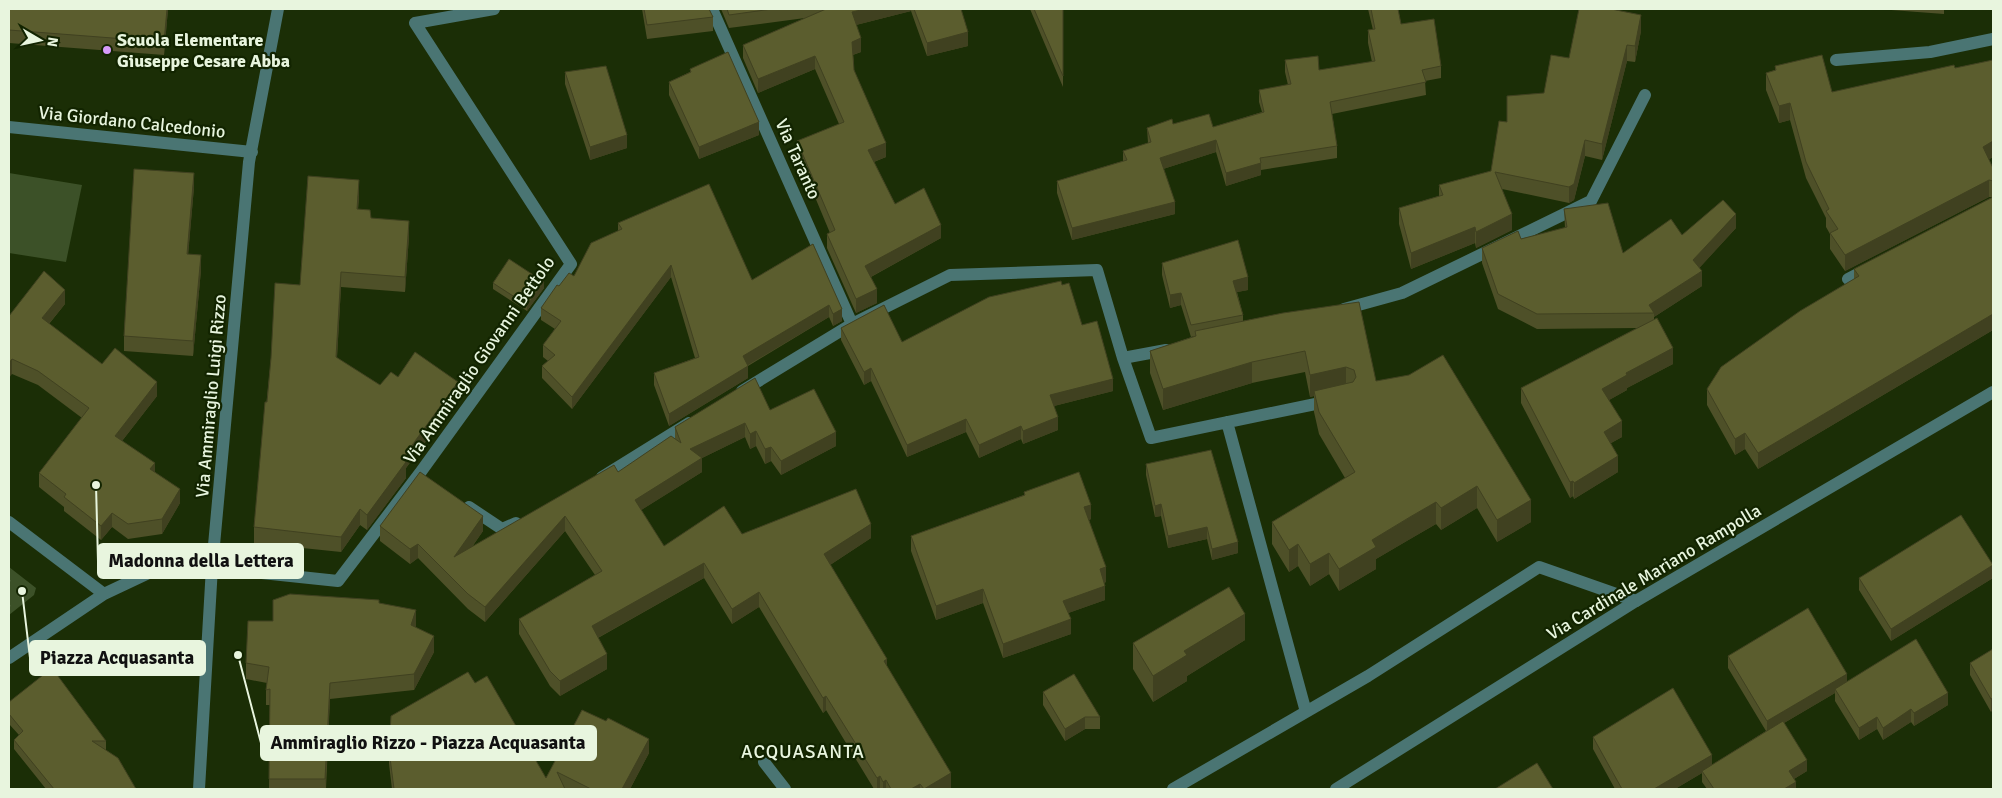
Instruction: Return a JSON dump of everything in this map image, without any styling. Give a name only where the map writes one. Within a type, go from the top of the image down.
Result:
[{"type":"street","name":"Via Ammiraglio Luigi Rizzo","points":[[199,789],[212,567],[252,152],[278,9]]},
{"type":"street","name":"Via Ammiraglio Giovanni Bettolo","points":[[212,567],[338,581],[424,476],[571,264],[414,23],[494,9]]},
{"type":"street","name":"Via Taranto","points":[[712,9],[852,324]]},
{"type":"street","points":[[1836,60],[1930,52],[1993,39]]},
{"type":"street","points":[[1328,314],[1402,293],[1591,201],[1645,95]]},
{"type":"street","name":"Via Giordano Calcedonio","points":[[9,127],[252,152]]},
{"type":"street","points":[[1848,279],[1882,261]]},
{"type":"street","points":[[735,395],[852,324],[950,275],[1097,270],[1123,358],[1151,438],[1338,399]]},
{"type":"street","points":[[1123,358],[1179,347]]},
{"type":"street","name":"Via Cardinale Mariano Rampolla","points":[[1336,789],[1636,601],[1993,392]]},
{"type":"street","points":[[593,482],[702,416]]},
{"type":"street","points":[[1227,422],[1306,712]]},
{"type":"street","points":[[461,501],[502,530],[527,519]]},
{"type":"street","points":[[9,522],[104,594]]},
{"type":"street","points":[[9,658],[104,594],[157,569],[187,565],[212,567]]},
{"type":"street","points":[[1173,789],[1368,676],[1539,567],[1636,601]]},
{"type":"street","points":[[764,762],[785,789]]},
{"type":"green space","points":[[9,173],[82,185],[66,262],[9,253]]},
{"type":"green space","points":[[9,567],[36,588],[34,595],[9,615]]},
{"type":"building","points":[[9,9],[167,9],[164,42],[9,30]]},
{"type":"building","points":[[644,9],[709,9],[713,17],[647,25]]},
{"type":"building","points":[[727,9],[772,9],[729,15]]},
{"type":"building","points":[[826,9],[865,9],[852,12],[861,38],[852,42],[854,70],[886,143],[868,150],[895,204],[924,188],[941,225],[865,266],[877,289],[856,299],[827,234],[835,230],[797,141],[844,122],[815,56],[758,79],[743,45]]},
{"type":"building","points":[[914,9],[961,9],[968,32],[927,43]]},
{"type":"building","points":[[1034,9],[1063,9],[1063,76]]},
{"type":"building","points":[[1371,9],[1398,9],[1401,24],[1434,19],[1441,66],[1422,70],[1426,82],[1330,102],[1337,146],[1260,158],[1261,163],[1226,173],[1216,140],[1160,158],[1175,202],[1072,228],[1057,181],[1127,160],[1123,151],[1151,142],[1147,128],[1172,119],[1173,124],[1209,114],[1213,127],[1264,112],[1259,90],[1291,84],[1285,60],[1318,56],[1319,70],[1375,61],[1368,30],[1375,29]]},
{"type":"building","points":[[1579,9],[1611,9],[1641,15],[1635,46],[1627,45],[1602,144],[1585,140],[1574,184],[1569,187],[1495,172],[1512,214],[1476,232],[1475,227],[1411,253],[1399,208],[1443,195],[1439,185],[1491,171],[1499,121],[1507,122],[1507,96],[1544,93],[1551,55],[1569,58]]},
{"type":"building","points":[[728,52],[759,122],[699,147],[669,82],[691,72],[690,69]]},
{"type":"building","points":[[1822,55],[1832,92],[1954,65],[1955,68],[1993,60],[1993,141],[1983,147],[1993,168],[1993,181],[1989,180],[1845,255],[1830,233],[1838,229],[1826,211],[1829,209],[1806,162],[1790,103],[1779,106],[1766,73],[1776,70],[1775,66]]},
{"type":"building","points":[[606,66],[627,135],[590,147],[565,72]]},
{"type":"building","points":[[134,169],[194,173],[187,254],[201,255],[193,341],[124,336]]},
{"type":"building","points":[[308,176],[359,180],[357,209],[370,210],[371,218],[409,221],[405,277],[341,272],[336,357],[380,385],[391,372],[398,377],[415,352],[458,382],[402,459],[406,462],[367,515],[360,509],[341,537],[254,527],[265,402],[267,402],[271,358],[275,283],[300,285]]},
{"type":"building","points":[[709,184],[752,280],[813,244],[842,309],[833,314],[829,305],[743,356],[748,366],[669,414],[654,373],[699,357],[671,265],[572,397],[542,366],[555,355],[543,345],[561,321],[541,308],[557,285],[559,286],[569,273],[574,276],[591,243],[622,229],[618,223]]},
{"type":"building","points":[[1993,197],[1993,314],[1758,453],[1745,433],[1735,439],[1707,389],[1721,367],[1800,311],[1859,276],[1854,269]]},
{"type":"building","points":[[1723,200],[1736,214],[1693,260],[1702,271],[1649,305],[1654,313],[1537,314],[1498,294],[1482,248],[1518,231],[1521,239],[1567,227],[1564,209],[1608,203],[1623,253],[1671,219],[1682,235]]},
{"type":"building","points":[[1238,240],[1248,277],[1233,281],[1243,315],[1191,325],[1181,293],[1170,295],[1162,263]]},
{"type":"building","points":[[509,259],[544,282],[527,305],[493,283]]},
{"type":"building","points":[[44,271],[65,290],[42,318],[102,364],[115,348],[157,382],[115,436],[155,463],[150,469],[180,489],[162,519],[128,524],[112,513],[101,526],[64,497],[66,494],[39,473],[89,408],[38,371],[12,359],[9,363],[9,316]]},
{"type":"building","points":[[1061,281],[1062,285],[1069,283],[1082,325],[1097,321],[1113,379],[1050,395],[1058,417],[1023,431],[1021,426],[979,445],[966,419],[907,445],[871,368],[864,372],[841,328],[884,305],[902,342],[989,297]]},
{"type":"building","points":[[1359,302],[1376,381],[1409,375],[1443,355],[1531,500],[1497,520],[1477,486],[1441,508],[1436,502],[1410,517],[1372,540],[1376,547],[1339,569],[1329,553],[1310,564],[1298,544],[1289,550],[1272,522],[1355,472],[1319,412],[1314,391],[1353,382],[1356,377],[1354,370],[1346,367],[1310,375],[1305,351],[1252,362],[1163,389],[1150,351],[1196,336],[1195,331],[1283,313]]},
{"type":"building","points":[[1657,318],[1673,348],[1626,373],[1627,375],[1602,389],[1622,421],[1604,432],[1618,456],[1574,483],[1573,481],[1570,482],[1521,388]]},
{"type":"building","points":[[755,378],[770,410],[814,389],[836,432],[781,461],[771,447],[765,449],[756,431],[750,434],[745,423],[690,449],[702,458],[635,500],[664,546],[724,506],[742,534],[856,489],[871,524],[824,554],[887,659],[884,661],[951,773],[924,789],[920,784],[911,789],[891,789],[886,780],[883,782],[880,776],[877,778],[826,696],[823,698],[759,592],[732,609],[704,563],[592,626],[607,654],[560,681],[550,671],[519,619],[602,571],[565,516],[485,607],[468,594],[418,544],[410,549],[380,526],[420,472],[483,516],[454,557],[614,465],[618,472],[671,436],[681,443],[675,427]]},
{"type":"building","points":[[1211,450],[1238,542],[1212,549],[1207,527],[1168,536],[1161,504],[1155,506],[1146,464]]},
{"type":"building","points":[[1079,472],[1091,505],[1084,507],[1106,567],[1100,569],[1105,586],[1063,601],[1071,619],[1003,644],[983,589],[936,606],[911,536],[1025,495],[1024,492]]},
{"type":"building","points":[[1961,515],[1993,565],[1891,629],[1859,578]]},
{"type":"building","points":[[1229,587],[1245,614],[1184,651],[1187,655],[1153,676],[1133,643]]},
{"type":"building","points":[[290,594],[379,600],[379,603],[416,610],[411,625],[434,636],[414,674],[330,683],[325,779],[269,779],[270,689],[266,690],[269,667],[246,663],[248,621],[273,621],[273,600]]},
{"type":"building","points":[[1808,608],[1847,674],[1767,721],[1728,656]]},
{"type":"building","points":[[1916,639],[1948,693],[1914,713],[1911,709],[1883,728],[1877,717],[1859,728],[1835,689]]},
{"type":"building","points":[[1993,649],[1993,698],[1991,699],[1970,663]]},
{"type":"building","points":[[52,668],[106,741],[92,741],[118,758],[136,789],[54,789],[14,740],[23,731],[9,714],[9,702]]},
{"type":"building","points":[[468,672],[475,683],[487,676],[546,778],[582,710],[606,721],[608,718],[649,739],[622,789],[591,789],[557,772],[565,789],[394,789],[389,750],[391,716]]},
{"type":"building","points":[[1074,674],[1100,717],[1085,717],[1065,729],[1043,692]]},
{"type":"building","points":[[1673,688],[1712,755],[1654,789],[1622,789],[1593,737]]},
{"type":"building","points":[[1783,721],[1807,760],[1789,771],[1796,782],[1784,789],[1714,789],[1702,771]]},
{"type":"building","points":[[1537,763],[1553,789],[1495,789]]},
{"type":"place","name":"Scuola Elementare Giuseppe Cesare Abba","points":[[107,50]]},
{"type":"place","name":"Madonna della Lettera","points":[[96,485]]},
{"type":"place","name":"Piazza Acquasanta","points":[[22,591]]},
{"type":"place","name":"Ammiraglio Rizzo - Piazza Acquasanta","points":[[238,655]]},
{"type":"district","name":"ACQUASANTA","points":[[803,751]]}]
